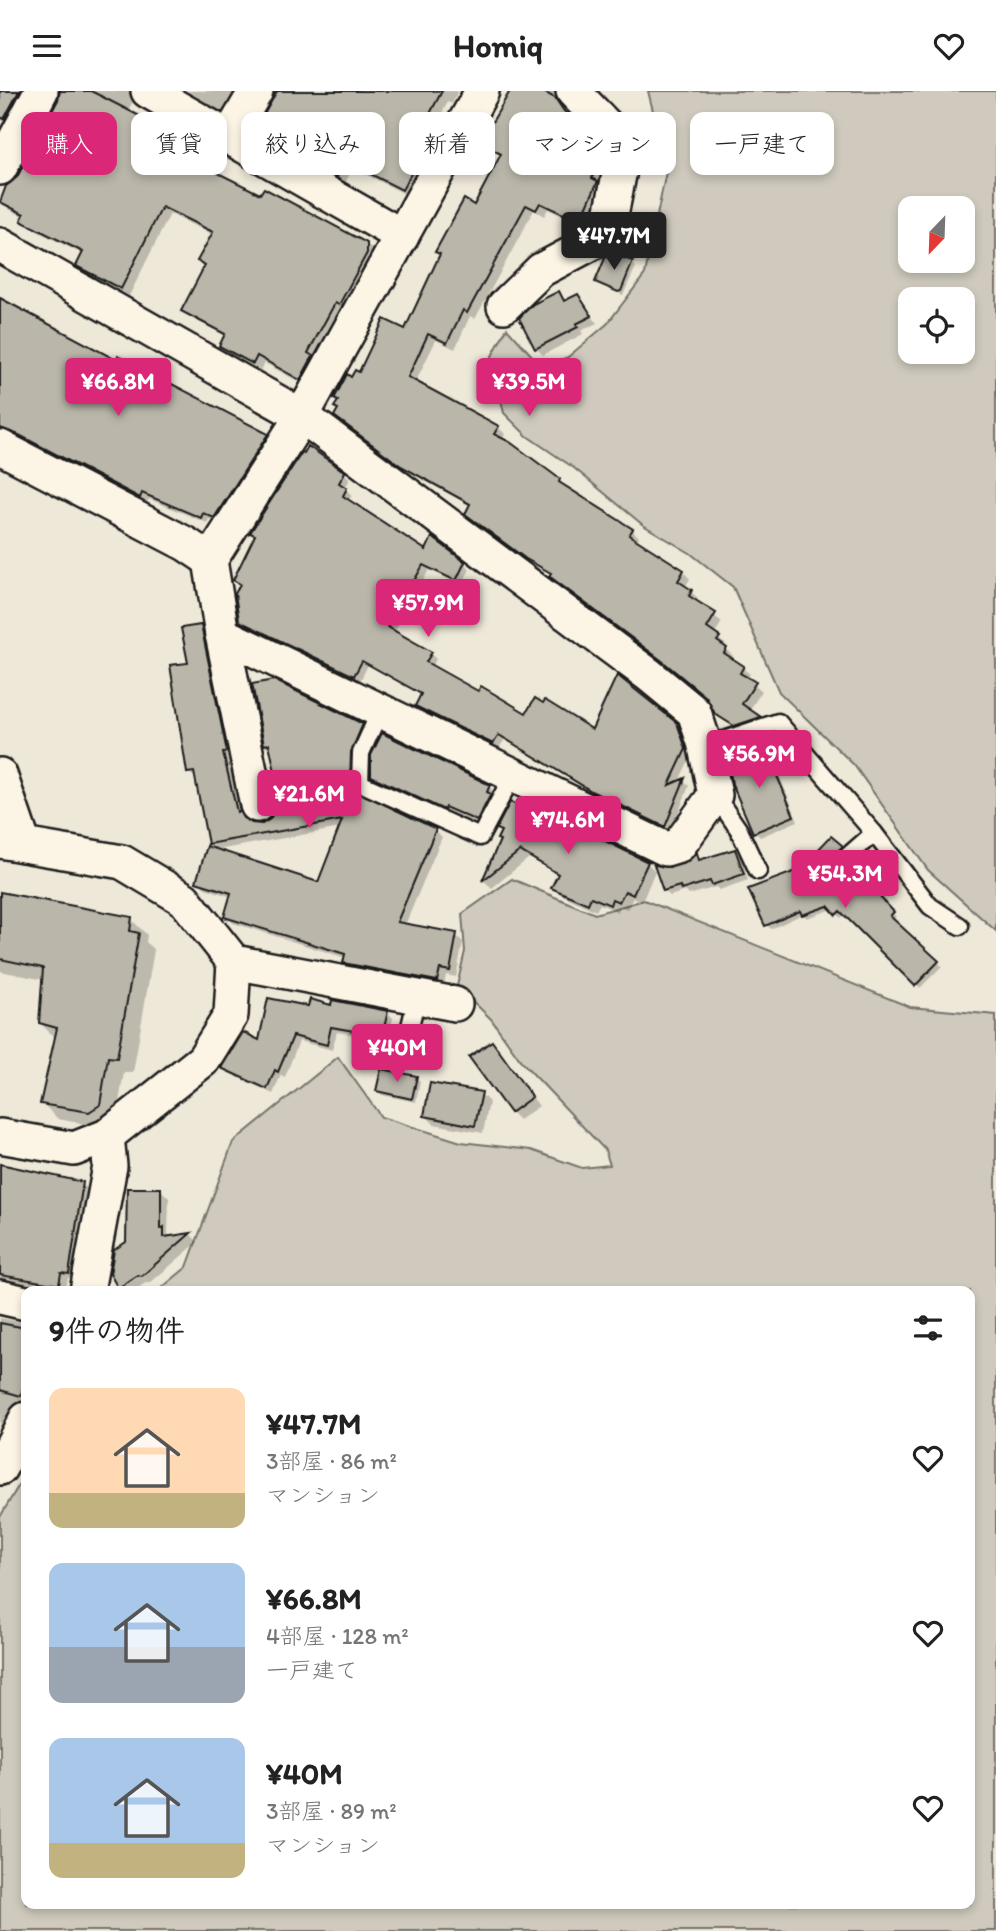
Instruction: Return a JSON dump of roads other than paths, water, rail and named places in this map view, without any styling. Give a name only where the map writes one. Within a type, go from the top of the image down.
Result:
[{"type":"street","points":[[0,168],[41,91]]},
{"type":"street","points":[[148,91],[402,236]]},
{"type":"street","points":[[229,137],[256,91]]},
{"type":"street","points":[[257,805],[222,634],[210,559],[302,416],[482,91]]},
{"type":"street","points":[[504,306],[541,270],[607,235],[625,145],[573,91]]},
{"type":"street","points":[[0,245],[302,416],[694,712],[704,742],[715,795],[678,845],[666,849],[222,634]]},
{"type":"street","points":[[0,447],[210,559]]},
{"type":"street","points":[[0,775],[12,843],[122,862],[184,898],[234,962],[455,1005]]},
{"type":"street","points":[[0,1136],[74,1149],[107,1136],[203,1060],[231,1015],[234,962]]},
{"type":"street","points":[[88,1286],[110,1166],[107,1136]]},
{"type":"street","points":[[0,1297],[21,1302]]},
{"type":"street","points":[[3,1455],[21,1427]]},
{"type":"lane","points":[[380,711],[361,753],[360,783],[481,837],[513,775]]},
{"type":"lane","points":[[704,742],[724,740],[778,722],[874,833],[930,906],[960,926]]},
{"type":"lane","points":[[715,795],[739,830],[758,871]]},
{"type":"lane","points":[[818,882],[874,833]]},
{"type":"lane","points":[[407,1039],[417,997]]}]
